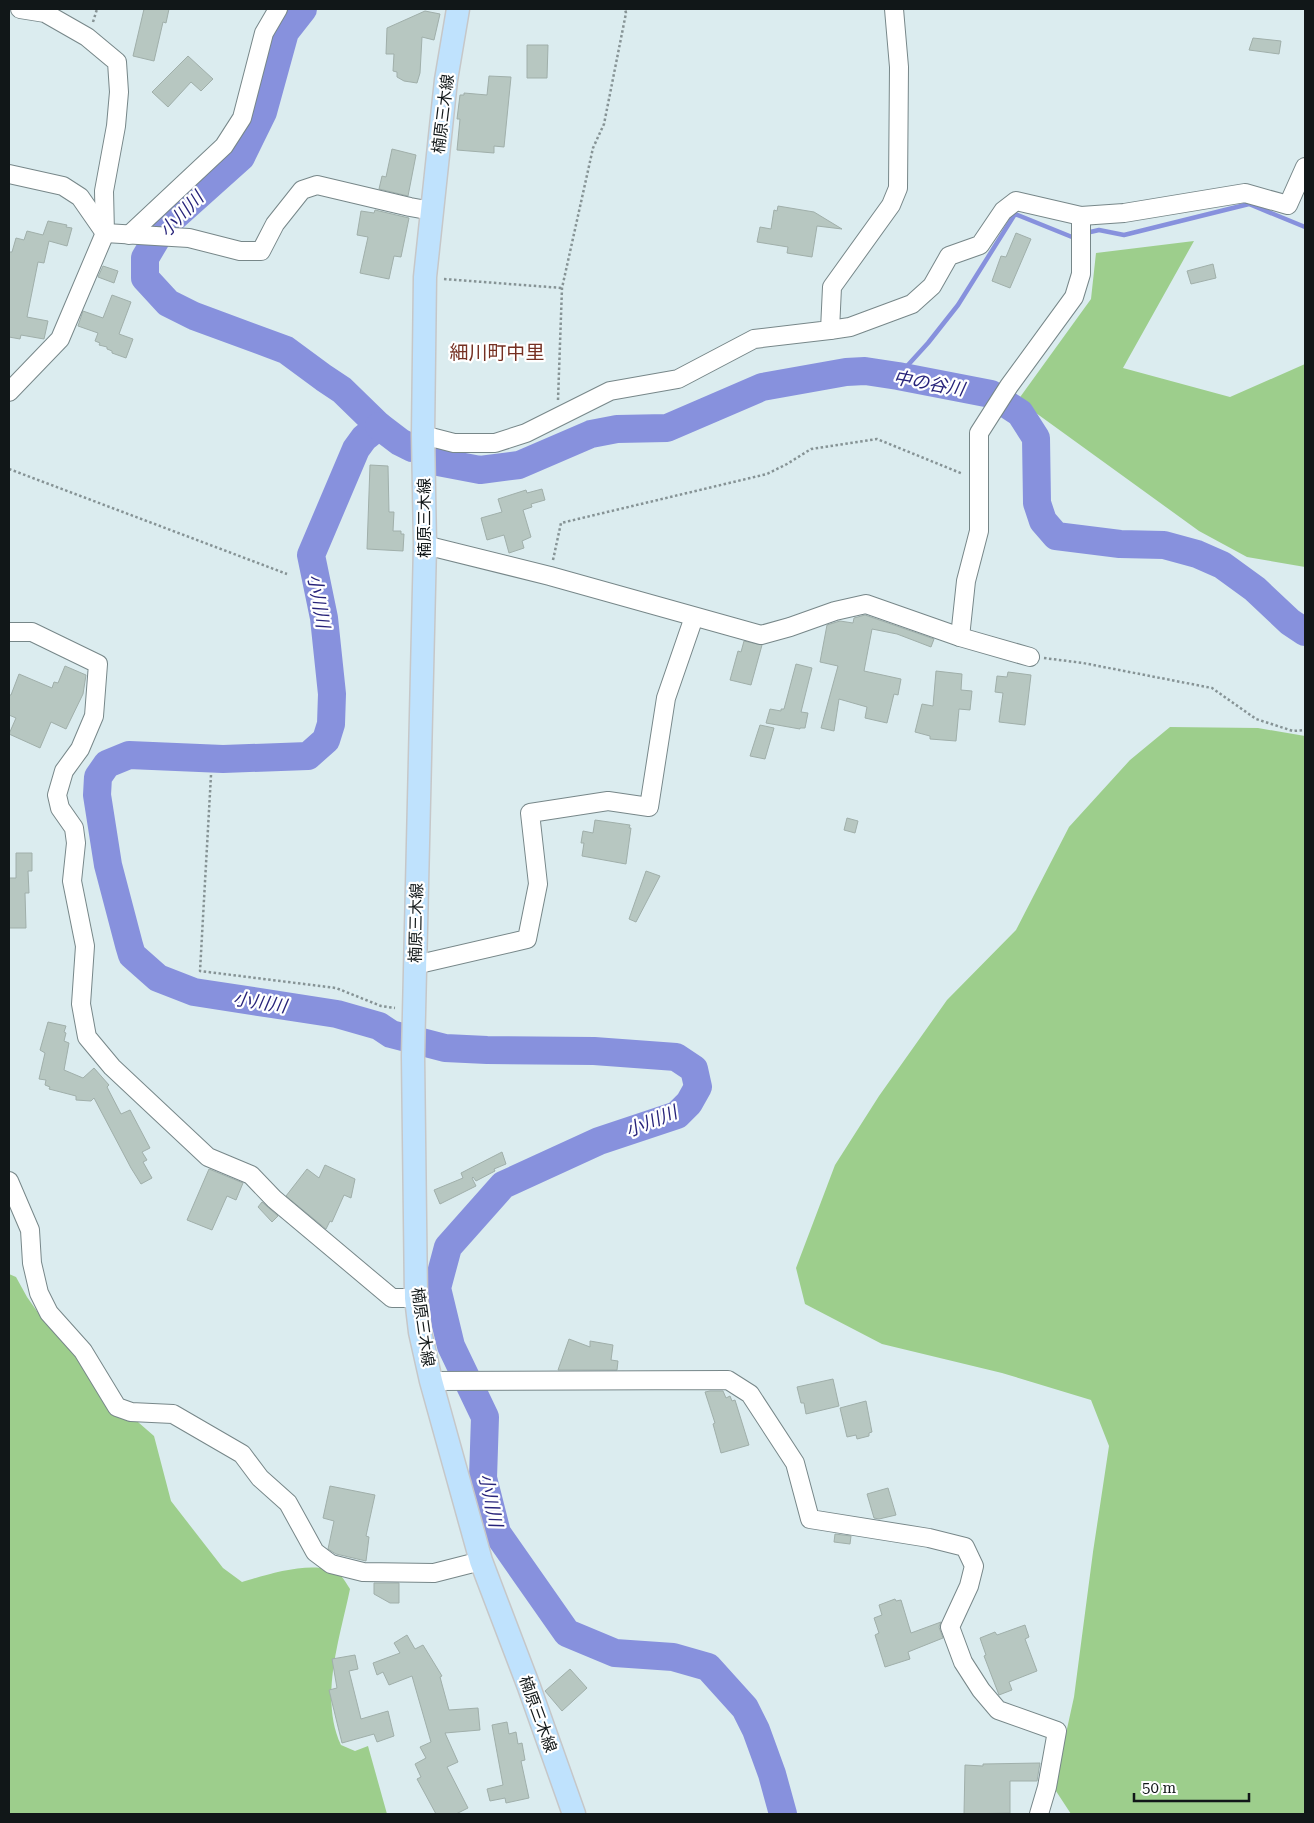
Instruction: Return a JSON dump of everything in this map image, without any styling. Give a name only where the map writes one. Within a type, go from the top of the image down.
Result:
[{"type":"main road","name":"楠原三木線","points":[[458,9],[446,80],[425,277],[423,435],[425,544],[413,1056],[416,1298],[420,1332],[441,1380],[482,1561],[574,1814]]},
{"type":"street","points":[[9,18],[18,9],[45,13],[87,37],[117,62],[119,92],[116,126],[104,190],[104,233],[60,339],[9,392]]},
{"type":"street","points":[[129,235],[224,146],[242,118],[264,33],[278,9]]},
{"type":"street","points":[[830,330],[832,287],[891,205],[898,188],[899,67],[894,9]]},
{"type":"street","points":[[423,435],[454,443],[495,443],[526,433],[610,390],[678,379],[754,339],[850,327],[912,304],[932,286],[949,256],[980,245],[1003,211],[1016,201],[1081,220],[1245,192],[1288,205],[1305,168]]},
{"type":"street","points":[[9,174],[63,186],[80,197],[104,233]]},
{"type":"street","points":[[104,233],[189,238],[240,251],[260,251],[275,224],[302,190],[317,185],[432,211]]},
{"type":"street","points":[[960,637],[966,581],[979,531],[980,433],[1009,386],[1074,296],[1081,274],[1081,220]]},
{"type":"street","points":[[425,544],[550,576],[761,635],[790,627],[836,610],[866,604],[960,637],[1030,657]]},
{"type":"street","points":[[415,965],[527,939],[538,884],[530,813],[608,801],[649,807],[666,698],[694,617]]},
{"type":"street","points":[[9,632],[32,632],[98,664],[94,716],[80,749],[64,771],[58,795],[60,808],[74,828],[76,843],[72,881],[85,946],[81,1004],[87,1037],[112,1067],[208,1157],[251,1174],[274,1199],[392,1298],[416,1298]]},
{"type":"street","points":[[9,1181],[15,1204],[30,1230],[32,1262],[39,1293],[48,1313],[83,1351],[117,1407],[131,1412],[173,1414],[242,1454],[260,1478],[288,1502],[315,1552],[331,1564],[363,1572],[434,1573],[482,1561]]},
{"type":"street","points":[[441,1380],[728,1380],[750,1394],[795,1463],[810,1519],[920,1537],[965,1548],[974,1566],[969,1586],[950,1627],[963,1662],[981,1690],[998,1710],[1057,1731],[1047,1787],[1039,1814]]},
{"type":"path","points":[[557,418],[562,288],[593,148],[604,124],[626,13],[625,9]]},
{"type":"path","points":[[425,277],[562,288]]},
{"type":"path","points":[[550,576],[561,523],[767,474],[811,449],[877,439],[980,480]]},
{"type":"path","points":[[9,469],[287,574]]},
{"type":"path","points":[[1030,657],[1083,663],[1212,688],[1256,719],[1293,731],[1305,730]]},
{"type":"path","points":[[211,775],[200,971],[336,988],[381,1006],[414,1011]]},
{"type":"green space","points":[[1194,241],[1123,368],[1230,397],[1305,364],[1305,567],[1247,557],[1199,531],[1018,400],[1091,299],[1096,253]]},
{"type":"green space","points":[[1170,727],[1258,728],[1305,736],[1305,1814],[1071,1814],[1054,1788],[1074,1697],[1109,1446],[1091,1400],[1002,1373],[882,1344],[805,1304],[796,1268],[835,1165],[879,1096],[947,1000],[1016,930],[1069,827],[1130,760]]},
{"type":"green space","points":[[9,1274],[16,1277],[46,1324],[74,1343],[115,1402],[154,1436],[171,1501],[223,1568],[242,1582],[278,1572],[307,1568],[320,1568],[332,1571],[344,1579],[350,1589],[334,1668],[332,1708],[335,1727],[341,1745],[355,1751],[368,1746],[387,1814],[9,1814]]},
{"type":"building","points":[[144,9],[169,9],[166,23],[163,22],[154,61],[133,56]]},
{"type":"building","points":[[425,11],[440,14],[434,40],[422,37],[420,73],[417,83],[404,81],[397,77],[397,72],[393,71],[394,54],[386,54],[387,28]]},
{"type":"building","points":[[1253,38],[1281,41],[1279,54],[1249,50]]},
{"type":"building","points":[[527,45],[548,45],[547,78],[527,78]]},
{"type":"building","points":[[188,56],[213,79],[201,91],[191,82],[168,107],[152,92]]},
{"type":"building","points":[[489,76],[511,77],[504,147],[494,146],[494,153],[457,150],[460,119],[457,119],[460,95],[464,95],[464,93],[487,95]]},
{"type":"building","points":[[392,149],[416,155],[408,196],[379,189],[382,176],[386,177]]},
{"type":"building","points":[[778,206],[814,212],[842,229],[817,226],[812,257],[787,253],[788,247],[757,242],[760,227],[771,229],[774,210],[777,211]]},
{"type":"building","points":[[375,210],[409,218],[401,257],[394,256],[389,279],[360,273],[368,237],[357,235],[361,211],[374,213]]},
{"type":"building","points":[[48,221],[72,228],[67,246],[49,241],[44,263],[38,262],[27,317],[48,321],[44,339],[21,335],[20,339],[9,337],[9,252],[12,252],[16,238],[24,240],[27,231],[43,235]]},
{"type":"building","points":[[1016,233],[1031,239],[1010,288],[992,281],[1001,256],[1006,257]]},
{"type":"building","points":[[1213,264],[1216,278],[1191,284],[1187,271]]},
{"type":"building","points":[[103,266],[118,271],[114,283],[98,277]]},
{"type":"building","points":[[112,295],[131,302],[119,334],[133,339],[126,358],[112,353],[107,347],[99,345],[100,343],[95,341],[98,333],[78,326],[83,311],[103,318]]},
{"type":"building","points":[[370,465],[388,466],[389,512],[394,512],[393,531],[401,531],[401,534],[404,534],[403,551],[367,549]]},
{"type":"building","points":[[542,489],[545,500],[531,504],[532,507],[523,510],[531,537],[522,541],[524,548],[509,553],[504,535],[487,540],[481,518],[502,512],[498,499],[526,490],[527,493]]},
{"type":"building","points":[[865,615],[934,639],[931,647],[897,634],[872,629],[864,671],[901,679],[898,695],[894,694],[887,723],[865,718],[867,707],[839,699],[834,731],[821,728],[838,666],[820,662],[827,625],[840,621],[853,623],[854,618]]},
{"type":"building","points":[[744,641],[762,645],[751,685],[730,680],[738,651],[741,652]]},
{"type":"building","points":[[796,664],[812,668],[801,712],[808,713],[805,728],[800,729],[766,723],[770,709],[781,711],[781,709],[784,709]]},
{"type":"building","points":[[65,666],[86,675],[83,694],[66,729],[51,722],[40,748],[9,734],[16,718],[9,715],[9,695],[11,695],[19,674],[52,688],[54,682],[58,683]]},
{"type":"building","points":[[936,671],[962,674],[961,690],[972,691],[970,710],[959,709],[956,741],[930,739],[930,736],[915,732],[922,704],[933,706]]},
{"type":"building","points":[[1008,672],[1031,675],[1025,725],[999,722],[1003,693],[995,692],[997,676],[1007,677]]},
{"type":"building","points":[[760,725],[774,728],[765,759],[750,756]]},
{"type":"building","points":[[847,818],[858,821],[855,833],[844,830]]},
{"type":"building","points":[[595,820],[630,825],[626,864],[582,856],[584,843],[581,843],[583,831],[593,833]]},
{"type":"building","points":[[16,853],[32,853],[32,871],[28,871],[29,893],[25,893],[26,928],[9,928],[9,878],[16,878]]},
{"type":"building","points":[[646,871],[660,876],[636,922],[629,919]]},
{"type":"building","points":[[48,1022],[66,1026],[64,1041],[69,1043],[64,1070],[83,1078],[94,1068],[109,1085],[107,1087],[121,1114],[130,1110],[150,1148],[142,1152],[147,1160],[143,1162],[152,1178],[141,1184],[94,1098],[91,1101],[76,1100],[76,1096],[49,1089],[50,1087],[45,1085],[46,1080],[39,1079],[45,1053],[40,1050]]},
{"type":"building","points":[[502,1152],[506,1164],[494,1169],[495,1171],[476,1181],[473,1177],[476,1186],[440,1204],[434,1190],[463,1178],[461,1173]]},
{"type":"building","points":[[325,1165],[355,1179],[351,1198],[344,1195],[332,1222],[330,1221],[326,1229],[286,1196],[307,1169],[319,1178]]},
{"type":"building","points":[[209,1169],[243,1183],[236,1200],[227,1196],[212,1230],[187,1220]]},
{"type":"building","points":[[262,1202],[278,1216],[272,1222],[258,1207]]},
{"type":"building","points":[[569,1339],[590,1347],[590,1341],[613,1345],[611,1360],[618,1361],[617,1370],[558,1370]]},
{"type":"building","points":[[833,1379],[839,1406],[806,1414],[804,1403],[801,1403],[797,1387]]},
{"type":"building","points":[[723,1391],[726,1398],[730,1396],[732,1401],[735,1400],[749,1445],[721,1453],[713,1424],[715,1423],[705,1392]]},
{"type":"building","points":[[866,1401],[872,1432],[869,1433],[869,1436],[857,1439],[856,1435],[847,1437],[840,1408]]},
{"type":"building","points":[[330,1486],[375,1495],[366,1536],[369,1537],[366,1561],[336,1554],[328,1549],[334,1521],[323,1518]]},
{"type":"building","points":[[888,1488],[896,1515],[879,1519],[874,1518],[867,1494]]},
{"type":"building","points":[[835,1534],[851,1536],[850,1544],[834,1542]]},
{"type":"building","points":[[374,1583],[399,1583],[399,1603],[390,1603],[374,1594]]},
{"type":"building","points":[[895,1599],[896,1601],[901,1600],[911,1633],[941,1622],[939,1627],[943,1638],[908,1652],[910,1659],[885,1667],[875,1635],[879,1633],[874,1618],[882,1615],[879,1605]]},
{"type":"building","points":[[1025,1625],[1029,1637],[1025,1639],[1037,1671],[1009,1682],[1012,1690],[999,1695],[984,1656],[986,1655],[980,1638],[995,1632],[997,1635]]},
{"type":"building","points":[[407,1635],[415,1649],[423,1645],[442,1676],[440,1677],[449,1710],[478,1708],[480,1730],[445,1733],[458,1762],[447,1767],[468,1808],[456,1814],[436,1814],[417,1779],[421,1777],[415,1764],[426,1758],[420,1747],[431,1742],[412,1676],[389,1685],[383,1672],[377,1675],[373,1663],[400,1653],[394,1643]]},
{"type":"building","points":[[355,1655],[358,1669],[349,1671],[361,1719],[388,1711],[394,1736],[377,1742],[374,1734],[342,1743],[329,1690],[337,1688],[332,1659]]},
{"type":"building","points":[[570,1669],[587,1688],[562,1711],[545,1691]]},
{"type":"building","points":[[507,1722],[509,1734],[516,1732],[518,1744],[522,1743],[525,1760],[521,1761],[529,1798],[506,1803],[505,1798],[490,1801],[487,1789],[503,1785],[492,1725]]},
{"type":"building","points":[[1040,1763],[1037,1781],[1010,1781],[1010,1813],[964,1814],[965,1765]]},
{"type":"waterway","name":"小川川","points":[[303,9],[285,32],[263,112],[241,157],[164,226],[145,258],[145,278],[168,303],[194,316],[286,350],[342,390],[379,426],[364,438],[356,449],[311,555],[324,618],[332,694],[331,724],[326,740],[308,756],[223,759],[129,755],[107,764],[98,777],[97,795],[108,865],[129,945],[132,955],[158,978],[194,992],[337,1014],[379,1026],[391,1034],[445,1048],[594,1051],[676,1057],[694,1069],[698,1087],[689,1103],[677,1115],[599,1141],[503,1185],[448,1247],[437,1288],[451,1346],[485,1417],[483,1478],[497,1533],[567,1633],[615,1653],[673,1657],[708,1667],[745,1708],[756,1730],[772,1774],[783,1814]]},
{"type":"waterway","points":[[1086,233],[1099,230],[1124,235],[1249,204],[1305,227]]},
{"type":"waterway","points":[[898,376],[928,343],[958,305],[1015,214],[1072,237],[1076,236]]},
{"type":"waterway","name":"中の谷川","points":[[438,462],[480,470],[519,465],[591,434],[617,429],[667,428],[762,387],[846,372],[865,371],[898,376],[991,394],[1020,413],[1036,438],[1037,503],[1043,521],[1056,536],[1120,544],[1164,545],[1197,554],[1222,565],[1255,589],[1290,622],[1305,632]]},
{"type":"waterway","name":"中の谷川","points":[[379,426],[400,442],[412,448]]},
{"type":"district","name":"細川町中里","points":[[497,352]]}]
